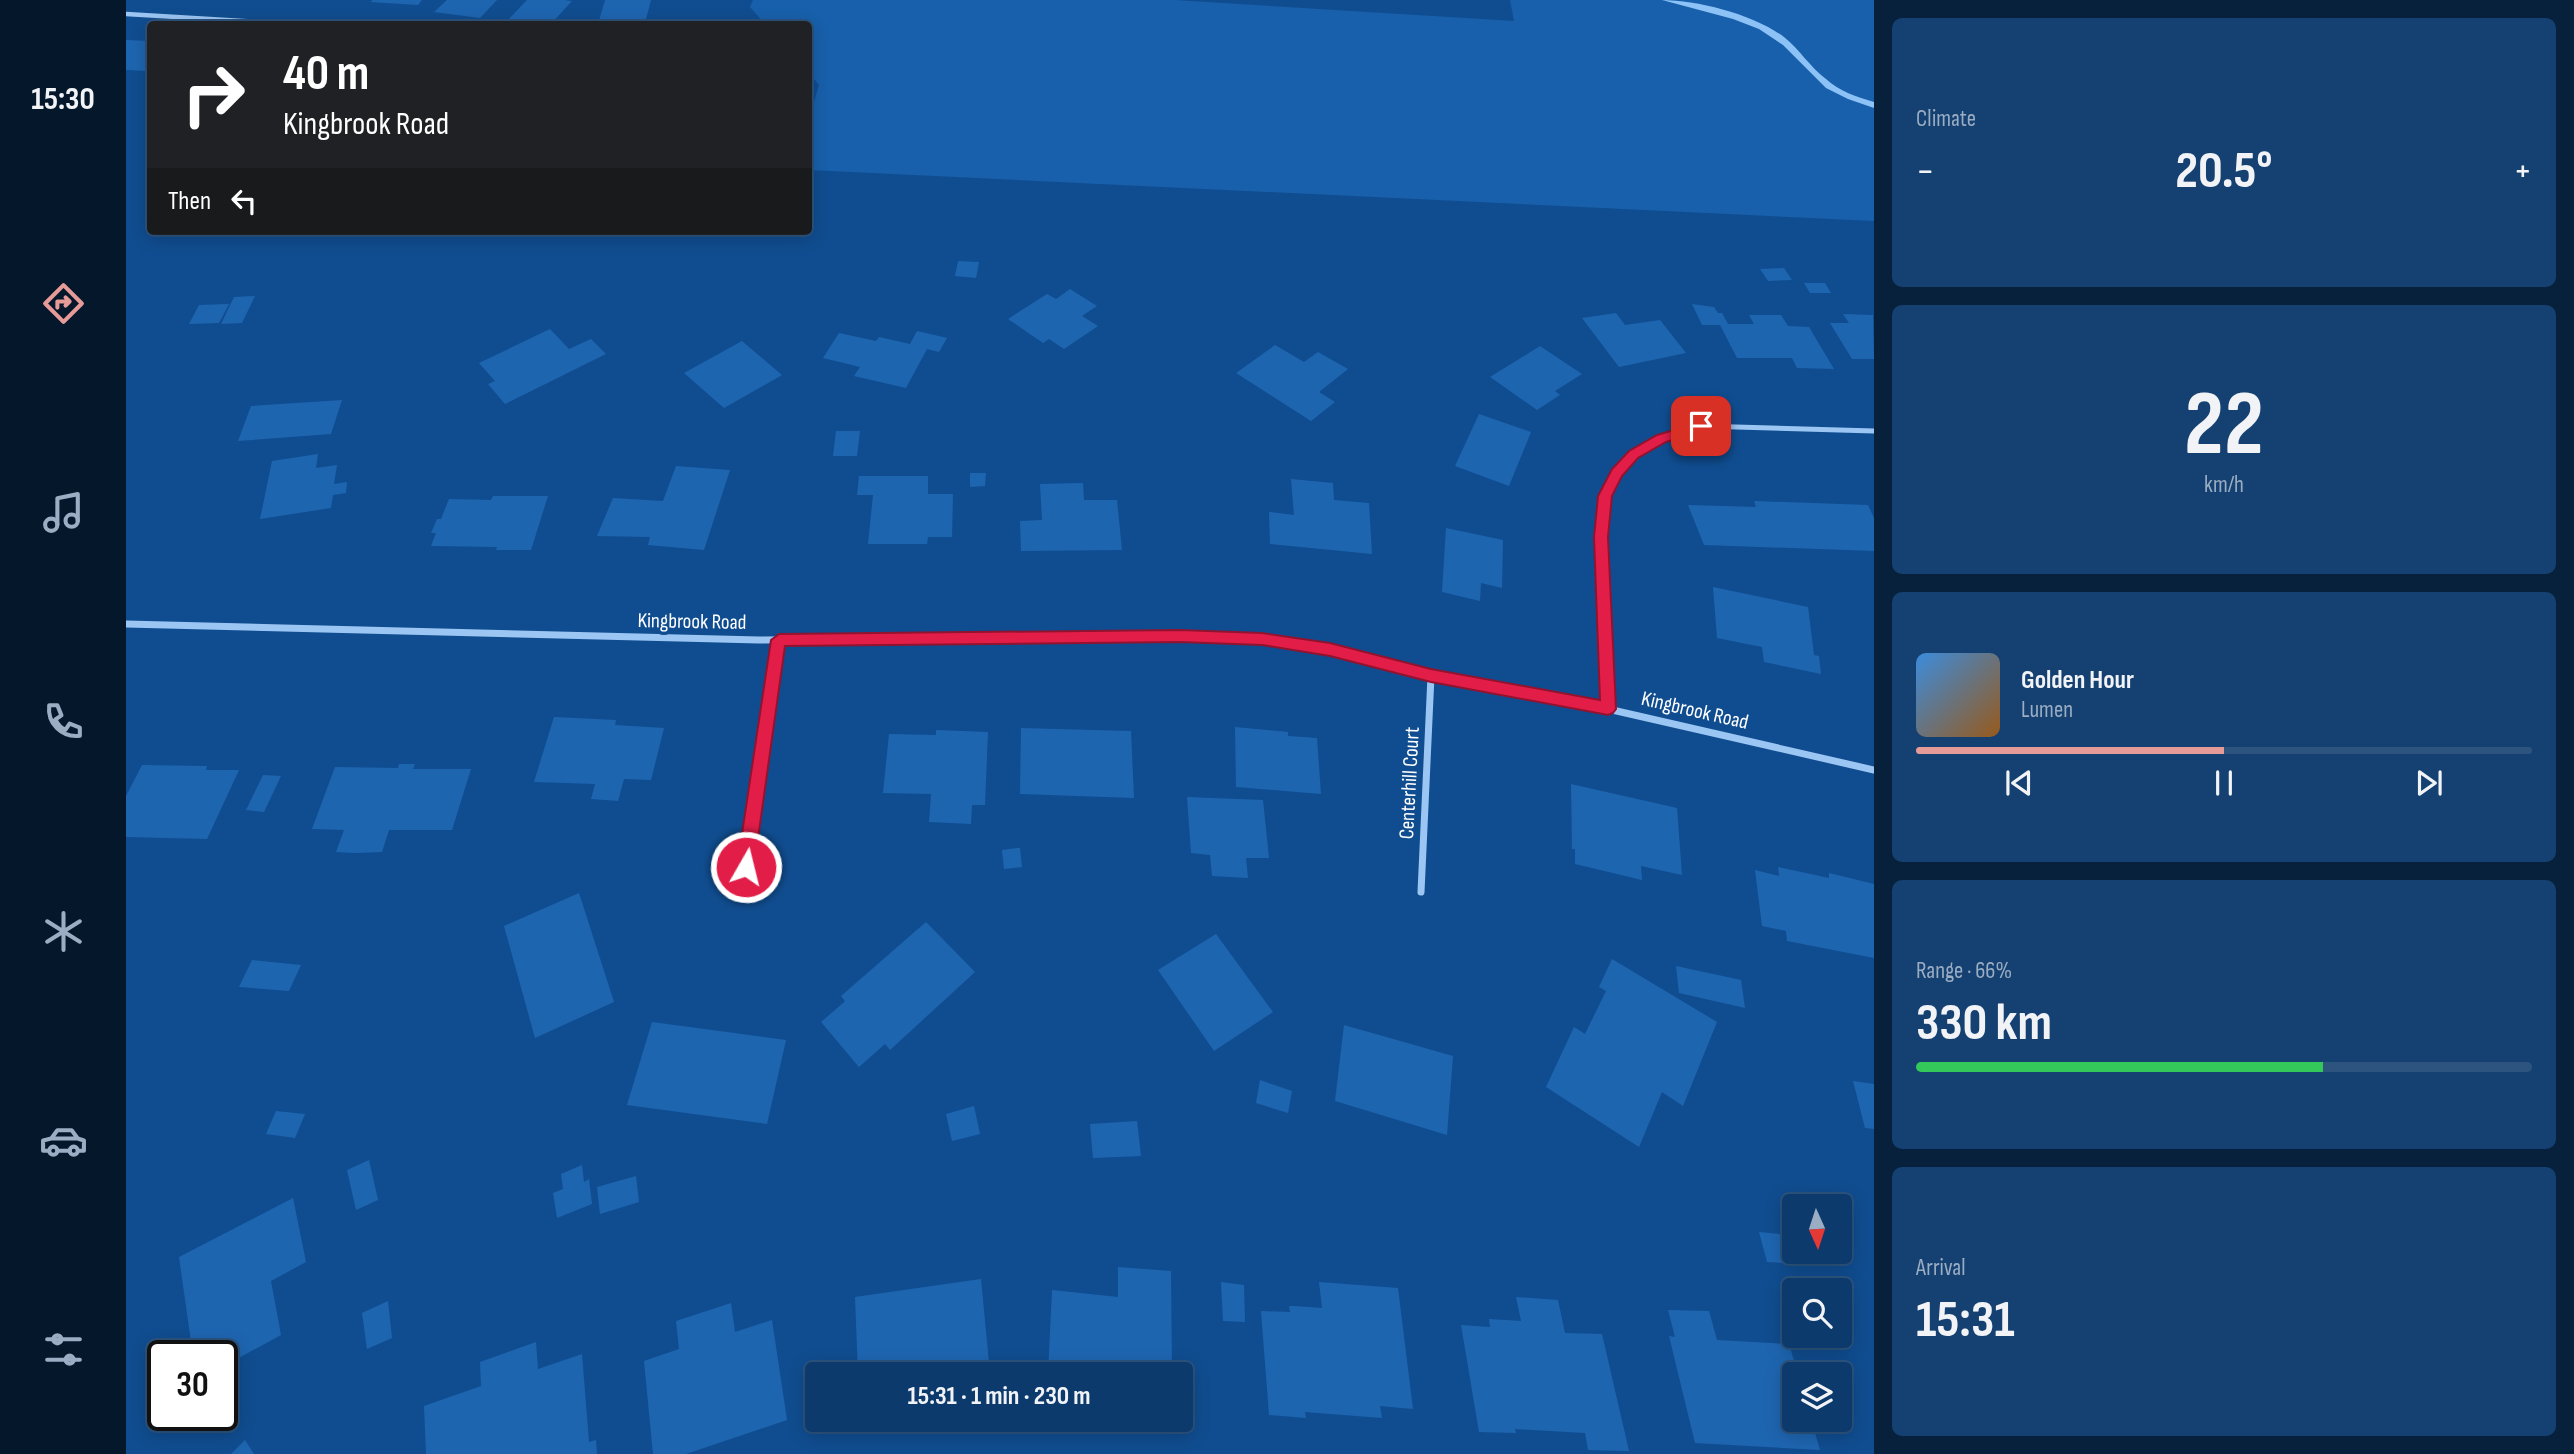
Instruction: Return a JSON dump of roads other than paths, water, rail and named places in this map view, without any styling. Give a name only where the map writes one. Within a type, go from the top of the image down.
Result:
[{"type":"street","points":[[126,14],[242,21]]},
{"type":"street","points":[[1608,709],[1601,537],[1605,496],[1617,473],[1634,454],[1662,438],[1701,426],[1874,431]]},
{"type":"street","name":"Kingbrook Road","points":[[126,624],[779,640],[1166,636],[1262,639],[1330,649],[1431,676],[1608,709],[1874,770]]},
{"type":"street","points":[[746,867],[779,640]]},
{"type":"street","name":"Centerhill Court","points":[[1421,892],[1431,676]]},
{"type":"waterway","points":[[1666,0],[1722,13],[1762,27],[1786,44],[1829,86],[1874,105]]}]
